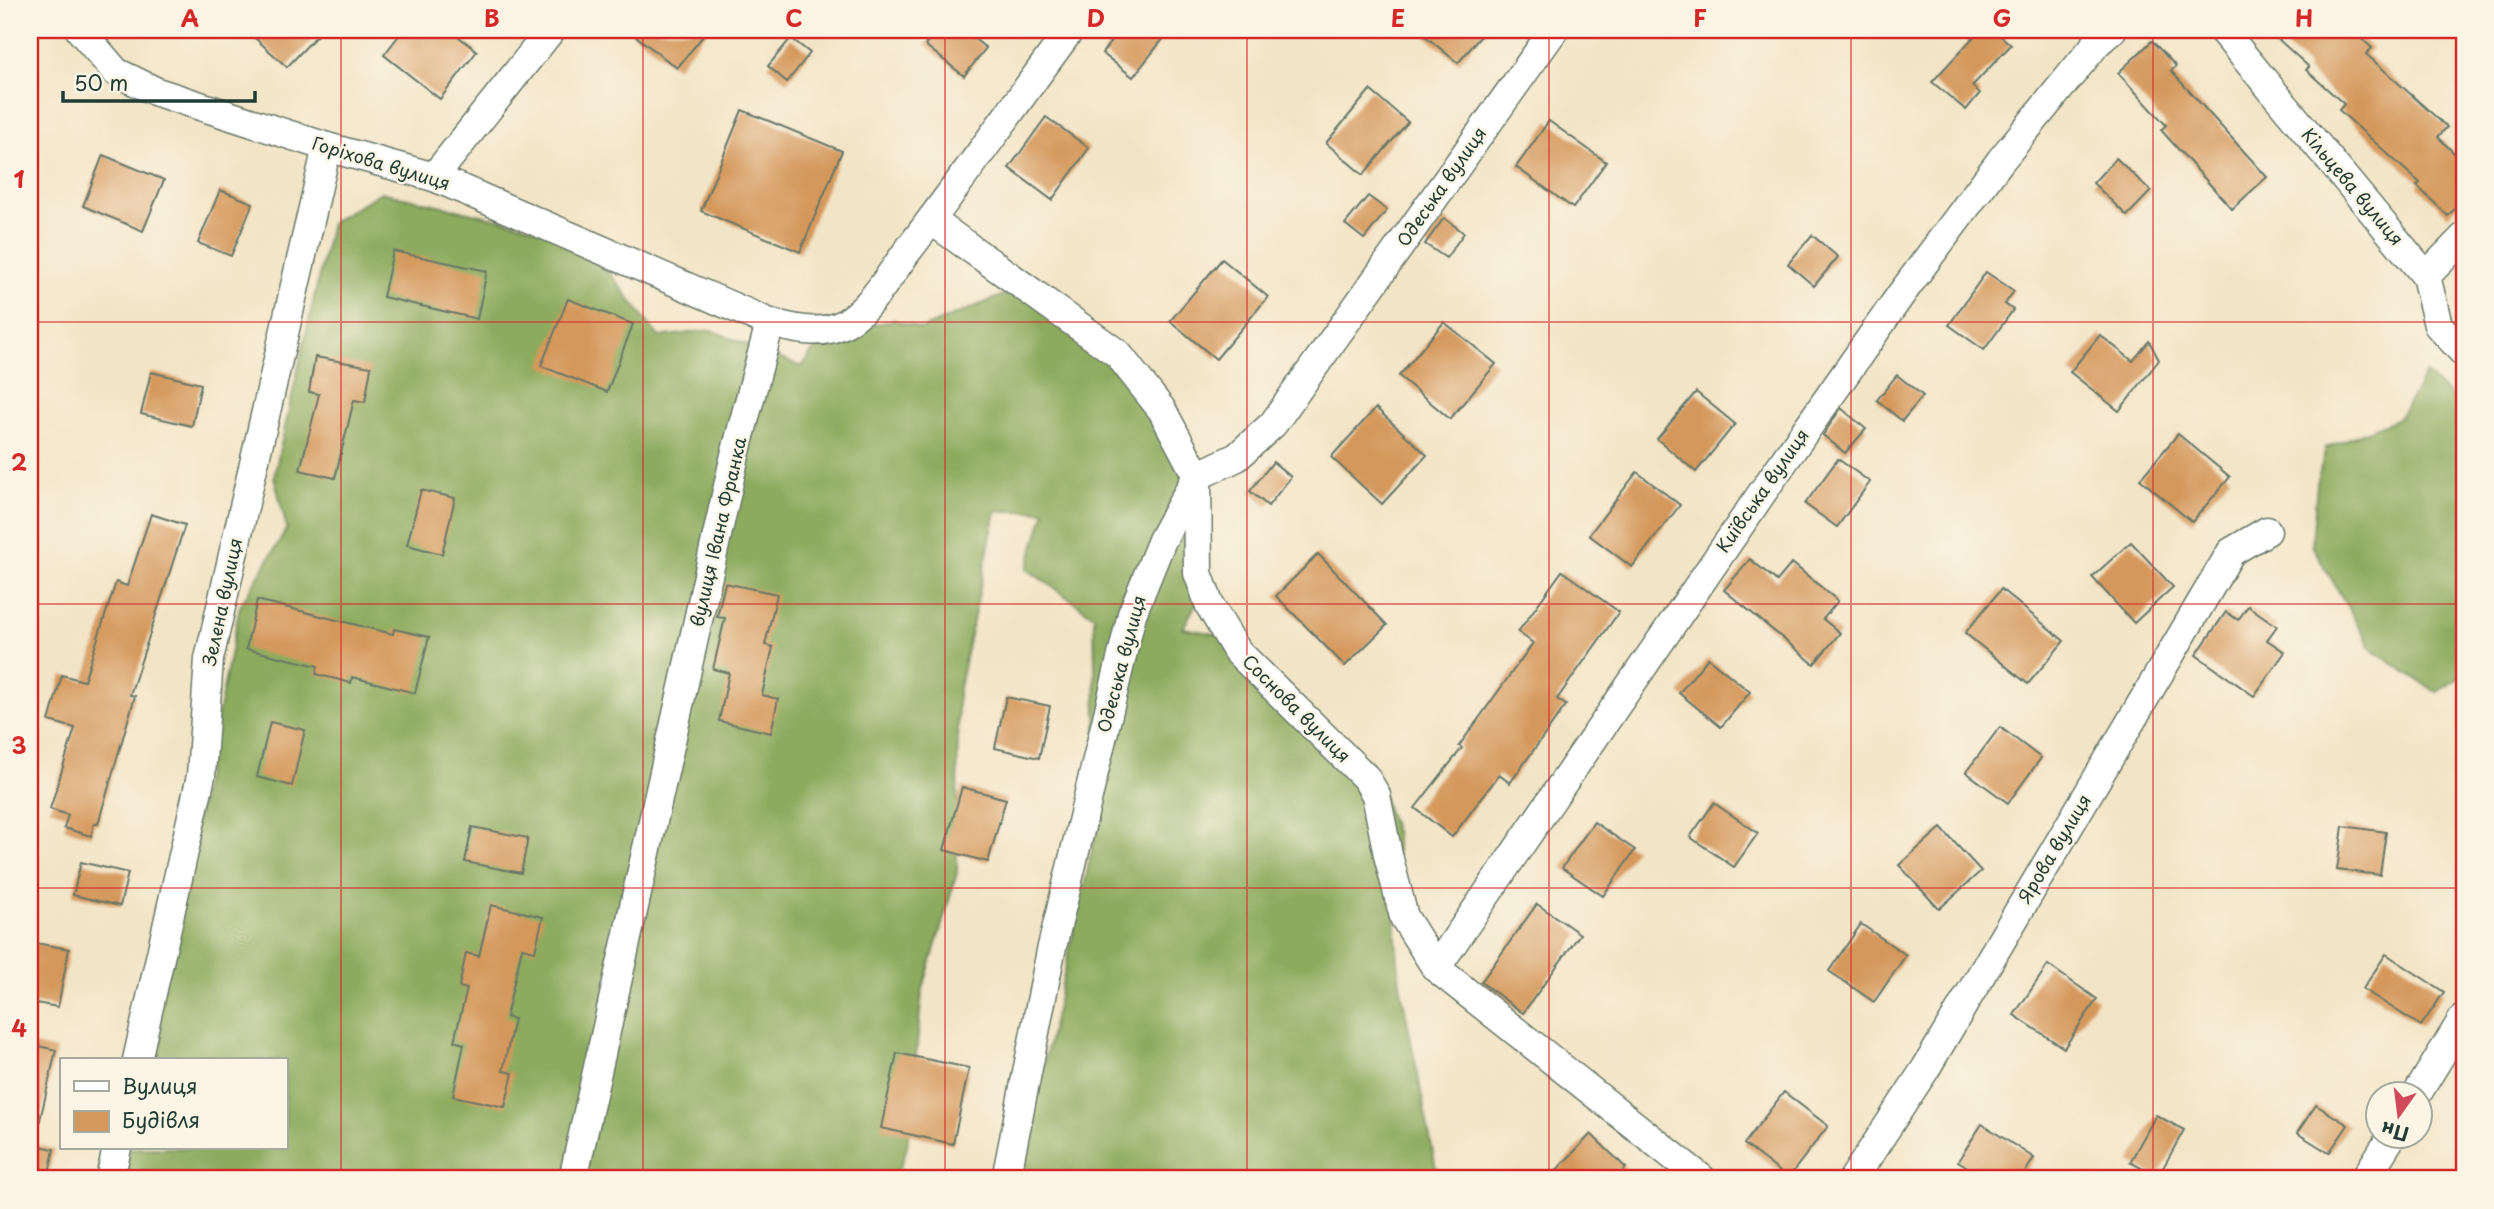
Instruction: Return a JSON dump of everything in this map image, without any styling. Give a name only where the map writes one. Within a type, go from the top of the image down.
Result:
[{"type":"street","name":"Горіхова вулиця","points":[[80,30],[116,72],[157,92],[327,147],[434,177],[770,323]]},
{"type":"street","points":[[434,177],[551,30]]},
{"type":"street","points":[[770,323],[802,330],[829,331],[848,322],[866,304],[931,220],[1070,30]]},
{"type":"street","name":"Одеська вулиця","points":[[1006,1179],[1051,951],[1132,614],[1162,540],[1197,476],[1237,457],[1273,425],[1554,30]]},
{"type":"street","name":"Київська вулиця","points":[[1436,968],[1902,293],[2001,160],[2097,43],[2112,30]]},
{"type":"street","name":"Кільцева вулиця","points":[[2221,30],[2426,276],[2438,325],[2464,353]]},
{"type":"street","name":"Зелена вулиця","points":[[137,1058],[201,775],[209,659],[327,147]]},
{"type":"street","name":"Соснова вулиця","points":[[931,220],[1118,354],[1163,410],[1197,476],[1198,573],[1210,606],[1237,651],[1366,778],[1376,795],[1404,917],[1436,968],[1702,1179]]},
{"type":"street","points":[[2426,276],[2464,237]]},
{"type":"street","name":"вулиця Івана Франка","points":[[573,1179],[736,454],[770,323]]},
{"type":"street","name":"Ярова вулиця","points":[[1853,1179],[1926,1068],[2231,552],[2267,531]]},
{"type":"street","points":[[2426,1080],[2464,1017]]},
{"type":"street","points":[[110,1179],[117,1150]]},
{"type":"street","points":[[2365,1179],[2383,1150]]},
{"type":"green space","points":[[381,192],[525,225],[591,249],[659,337],[711,330],[801,367],[823,337],[894,320],[921,329],[1006,294],[1062,302],[1162,385],[1186,458],[1200,596],[1183,628],[1232,637],[1344,748],[1371,762],[1396,835],[1396,939],[1400,984],[1438,1179],[1018,1179],[1098,823],[1094,616],[1027,569],[1045,511],[996,511],[958,692],[957,873],[922,992],[907,1147],[896,1179],[124,1179],[130,1150],[287,1150],[287,1058],[148,1058],[240,606],[287,529],[274,476],[331,223]]},
{"type":"green space","points":[[2426,374],[2464,407],[2464,675],[2437,692],[2373,651],[2312,545],[2317,483],[2326,448],[2399,418]]},
{"type":"building","points":[[246,30],[322,30],[287,67]]},
{"type":"building","points":[[403,30],[450,30],[477,51],[440,99],[384,55]]},
{"type":"building","points":[[628,30],[708,30],[677,68]]},
{"type":"building","points":[[937,30],[963,30],[986,48],[964,76],[925,45]]},
{"type":"building","points":[[1120,30],[1170,30],[1133,77],[1102,53]]},
{"type":"building","points":[[1418,30],[1486,30],[1458,63]]},
{"type":"building","points":[[1980,30],[1994,30],[2011,45],[1972,86],[1980,93],[1966,110],[1932,82]]},
{"type":"building","points":[[2268,30],[2352,30],[2372,48],[2366,54],[2447,127],[2438,137],[2464,163],[2464,199],[2448,216],[2417,186],[2420,183],[2339,110],[2344,104],[2306,70],[2309,67]]},
{"type":"building","points":[[791,38],[810,53],[787,82],[768,66]]},
{"type":"building","points":[[2152,41],[2176,66],[2171,71],[2267,177],[2232,209],[2161,130],[2166,125],[2118,73]]},
{"type":"building","points":[[1370,90],[1408,122],[1363,175],[1326,143]]},
{"type":"building","points":[[742,110],[842,151],[800,252],[701,211]]},
{"type":"building","points":[[1046,117],[1089,148],[1052,200],[1009,168]]},
{"type":"building","points":[[1549,121],[1606,162],[1573,208],[1516,167]]},
{"type":"building","points":[[103,155],[164,180],[143,231],[83,206]]},
{"type":"building","points":[[2116,158],[2151,191],[2127,216],[2093,183]]},
{"type":"building","points":[[220,190],[253,203],[231,256],[198,243]]},
{"type":"building","points":[[1368,196],[1387,210],[1364,239],[1345,224]]},
{"type":"building","points":[[1444,218],[1464,233],[1446,258],[1425,244]]},
{"type":"building","points":[[1812,235],[1838,257],[1814,286],[1788,264]]},
{"type":"building","points":[[393,251],[487,271],[477,319],[383,297]]},
{"type":"building","points":[[1222,259],[1268,297],[1216,359],[1170,321]]},
{"type":"building","points":[[1986,272],[2014,291],[2005,304],[2013,310],[1984,350],[1949,325]]},
{"type":"building","points":[[568,299],[633,324],[607,392],[541,366]]},
{"type":"building","points":[[1444,322],[1496,364],[1450,419],[1399,376]]},
{"type":"building","points":[[2100,335],[2133,361],[2149,341],[2159,360],[2119,411],[2070,372]]},
{"type":"building","points":[[315,357],[371,367],[365,402],[354,400],[335,478],[300,470],[319,394],[309,392]]},
{"type":"building","points":[[151,372],[201,384],[192,426],[141,414]]},
{"type":"building","points":[[1897,375],[1923,396],[1902,421],[1877,400]]},
{"type":"building","points":[[1696,392],[1735,424],[1696,472],[1657,439]]},
{"type":"building","points":[[1376,408],[1427,455],[1382,504],[1331,457]]},
{"type":"building","points":[[1841,408],[1866,429],[1845,453],[1823,435]]},
{"type":"building","points":[[2178,434],[2230,477],[2192,522],[2140,479]]},
{"type":"building","points":[[1838,459],[1870,482],[1837,527],[1805,504]]},
{"type":"building","points":[[1273,462],[1291,477],[1268,506],[1250,491]]},
{"type":"building","points":[[1637,472],[1680,505],[1632,567],[1589,535]]},
{"type":"building","points":[[421,490],[455,498],[442,554],[407,545]]},
{"type":"building","points":[[151,514],[185,525],[130,695],[135,696],[98,824],[94,824],[91,836],[64,828],[68,815],[50,809],[75,728],[49,721],[62,675],[84,681],[116,582],[127,586]]},
{"type":"building","points":[[2131,542],[2173,587],[2134,623],[2092,577]]},
{"type":"building","points":[[1318,554],[1387,625],[1345,666],[1276,596]]},
{"type":"building","points":[[1750,559],[1777,581],[1792,563],[1838,601],[1823,619],[1840,633],[1814,664],[1724,590]]},
{"type":"building","points":[[1562,571],[1619,612],[1557,699],[1566,705],[1510,783],[1499,775],[1452,837],[1415,808],[1462,748],[1459,746],[1533,643],[1518,632]]},
{"type":"building","points":[[725,583],[777,594],[765,645],[773,647],[762,695],[778,699],[771,733],[719,721],[729,673],[713,669],[725,618],[717,617]]},
{"type":"building","points":[[2001,589],[2064,641],[2028,684],[1965,633]]},
{"type":"building","points":[[257,600],[393,634],[394,629],[429,637],[415,693],[352,677],[351,683],[316,674],[318,666],[246,649]]},
{"type":"building","points":[[2248,606],[2277,626],[2267,640],[2285,652],[2254,696],[2196,655],[2226,612],[2238,620]]},
{"type":"building","points":[[1708,658],[1750,692],[1721,727],[1679,693]]},
{"type":"building","points":[[1006,697],[1050,706],[1039,758],[995,748]]},
{"type":"building","points":[[270,722],[305,730],[292,786],[257,777]]},
{"type":"building","points":[[2000,727],[2041,758],[2008,803],[1966,772]]},
{"type":"building","points":[[962,787],[1006,799],[988,862],[944,850]]},
{"type":"building","points":[[1714,803],[1758,833],[1734,867],[1690,837]]},
{"type":"building","points":[[1594,822],[1635,850],[1603,896],[1562,868]]},
{"type":"building","points":[[2343,826],[2386,832],[2380,875],[2337,870]]},
{"type":"building","points":[[472,827],[528,838],[521,873],[465,862]]},
{"type":"building","points":[[1941,828],[1981,871],[1939,909],[1899,865]]},
{"type":"building","points":[[81,862],[128,873],[120,906],[73,895]]},
{"type":"building","points":[[1537,904],[1580,934],[1523,1013],[1481,982]]},
{"type":"building","points":[[491,905],[543,917],[535,951],[522,948],[506,1017],[514,1019],[503,1071],[513,1073],[505,1107],[453,1096],[464,1044],[454,1041],[467,989],[459,987],[466,953],[479,956]]},
{"type":"building","points":[[1861,924],[1906,955],[1874,1002],[1829,971]]},
{"type":"building","points":[[30,942],[69,949],[58,1007],[30,1002]]},
{"type":"building","points":[[2386,954],[2444,992],[2421,1026],[2363,989]]},
{"type":"building","points":[[2048,965],[2097,999],[2064,1048],[2014,1015]]},
{"type":"building","points":[[30,1044],[56,1050],[38,1129],[30,1128]]},
{"type":"building","points":[[897,1053],[969,1068],[953,1144],[881,1128]]},
{"type":"building","points":[[1784,1092],[1828,1126],[1788,1178],[1744,1144]]},
{"type":"building","points":[[2316,1105],[2348,1125],[2329,1153],[2297,1133]]},
{"type":"building","points":[[2156,1115],[2184,1130],[2158,1177],[2130,1162]]},
{"type":"building","points":[[1982,1124],[2034,1158],[2021,1179],[1987,1179],[1958,1161]]},
{"type":"building","points":[[1591,1134],[1626,1168],[1616,1179],[1548,1179]]},
{"type":"building","points":[[30,1144],[54,1149],[48,1179],[30,1179]]}]
